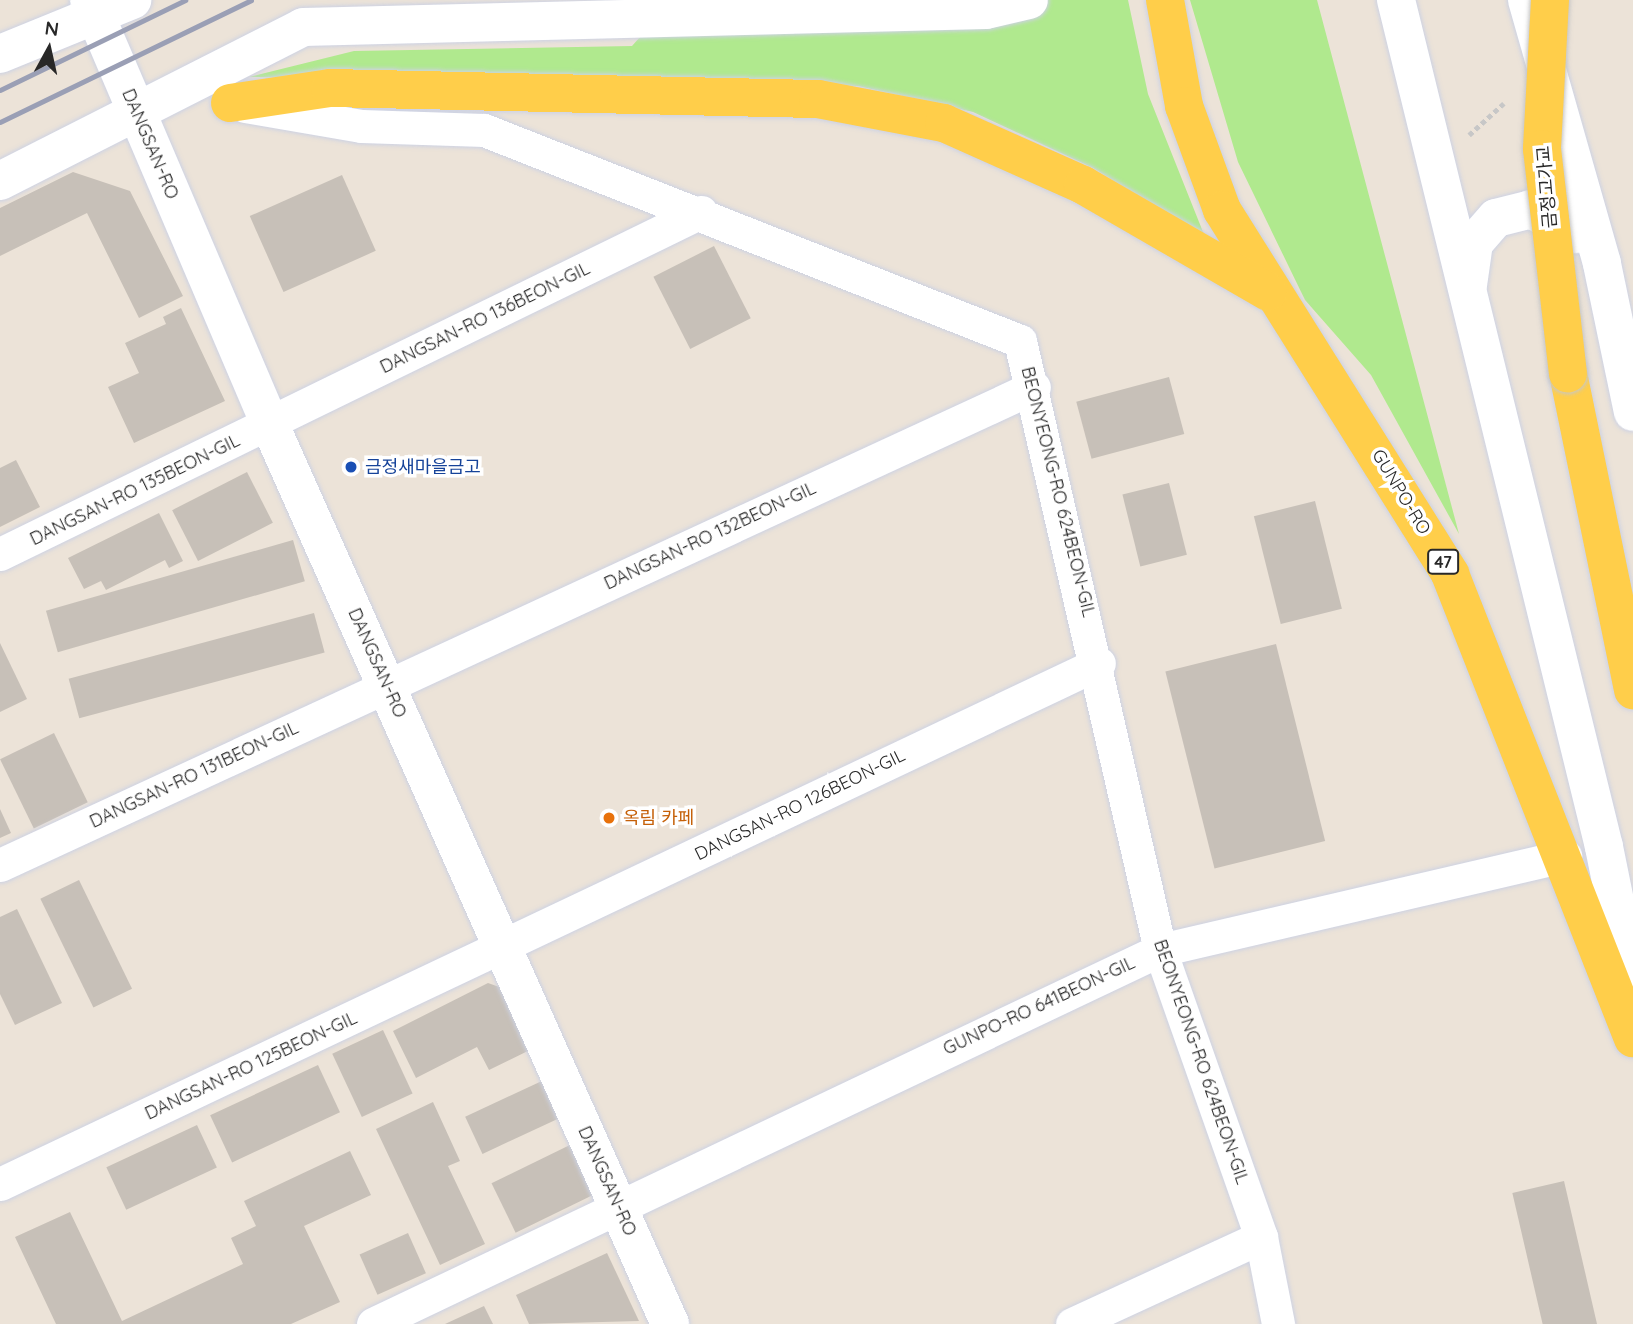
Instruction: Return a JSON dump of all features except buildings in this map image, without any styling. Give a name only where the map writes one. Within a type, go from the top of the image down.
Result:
[{"type":"main road","name":"GUNPO-RO","points":[[1165,0],[1184,106],[1217,197],[1272,294],[1450,573],[1565,856],[1633,1038]]},
{"type":"main road","name":"금정고가교","points":[[1550,0],[1542,149],[1568,373],[1633,690]]},
{"type":"main road","points":[[230,103],[330,88],[818,99],[944,123],[1083,185],[1272,294]]},
{"type":"street","points":[[0,54],[92,5],[132,0]]},
{"type":"street","points":[[0,181],[139,116],[303,27],[986,10],[1029,0]]},
{"type":"street","points":[[1396,0],[1433,168],[1467,292],[1633,990]]},
{"type":"street","points":[[1527,0],[1602,264],[1633,412]]},
{"type":"street","name":"DANGSAN-RO","points":[[92,5],[270,425],[670,1324]]},
{"type":"street","points":[[139,116],[230,103]]},
{"type":"street","name":"BEONYEONG-RO 624BEON-GIL","points":[[230,103],[360,126],[484,130],[701,212],[1020,341],[1034,387],[1099,663],[1160,950],[1261,1237],[1278,1324]]},
{"type":"street","points":[[1467,292],[1474,243],[1496,218],[1531,209],[1570,228],[1602,264]]},
{"type":"street","name":"DANGSAN-RO 136BEON-GIL","points":[[270,425],[701,212]]},
{"type":"street","name":"DANGSAN-RO 132BEON-GIL","points":[[387,685],[1034,387]]},
{"type":"street","name":"DANGSAN-RO 135BEON-GIL","points":[[0,554],[270,425]]},
{"type":"street","name":"DANGSAN-RO 126BEON-GIL","points":[[502,948],[1099,663]]},
{"type":"street","name":"DANGSAN-RO 131BEON-GIL","points":[[0,865],[387,685]]},
{"type":"street","name":"GUNPO-RO 641BEON-GIL","points":[[373,1324],[618,1204],[1160,950],[1565,856]]},
{"type":"street","name":"DANGSAN-RO 125BEON-GIL","points":[[0,1184],[502,948]]},
{"type":"street","points":[[1072,1324],[1261,1237]]},
{"type":"path","points":[[1433,168],[1546,65]]},
{"type":"green space","points":[[673,0],[1128,0],[1148,94],[1205,237],[1093,168],[973,112],[858,86],[249,77],[354,51],[632,46]]},
{"type":"green space","points":[[1190,0],[1317,0],[1459,534],[1371,375],[1305,300],[1238,162]]},
{"type":"railway","points":[[0,90],[185,0]]},
{"type":"railway","points":[[0,122],[251,0]]},
{"type":"place","name":"금정새마을금고","points":[[351,467]]},
{"type":"place","name":"옥림 카페","points":[[609,818]]}]
